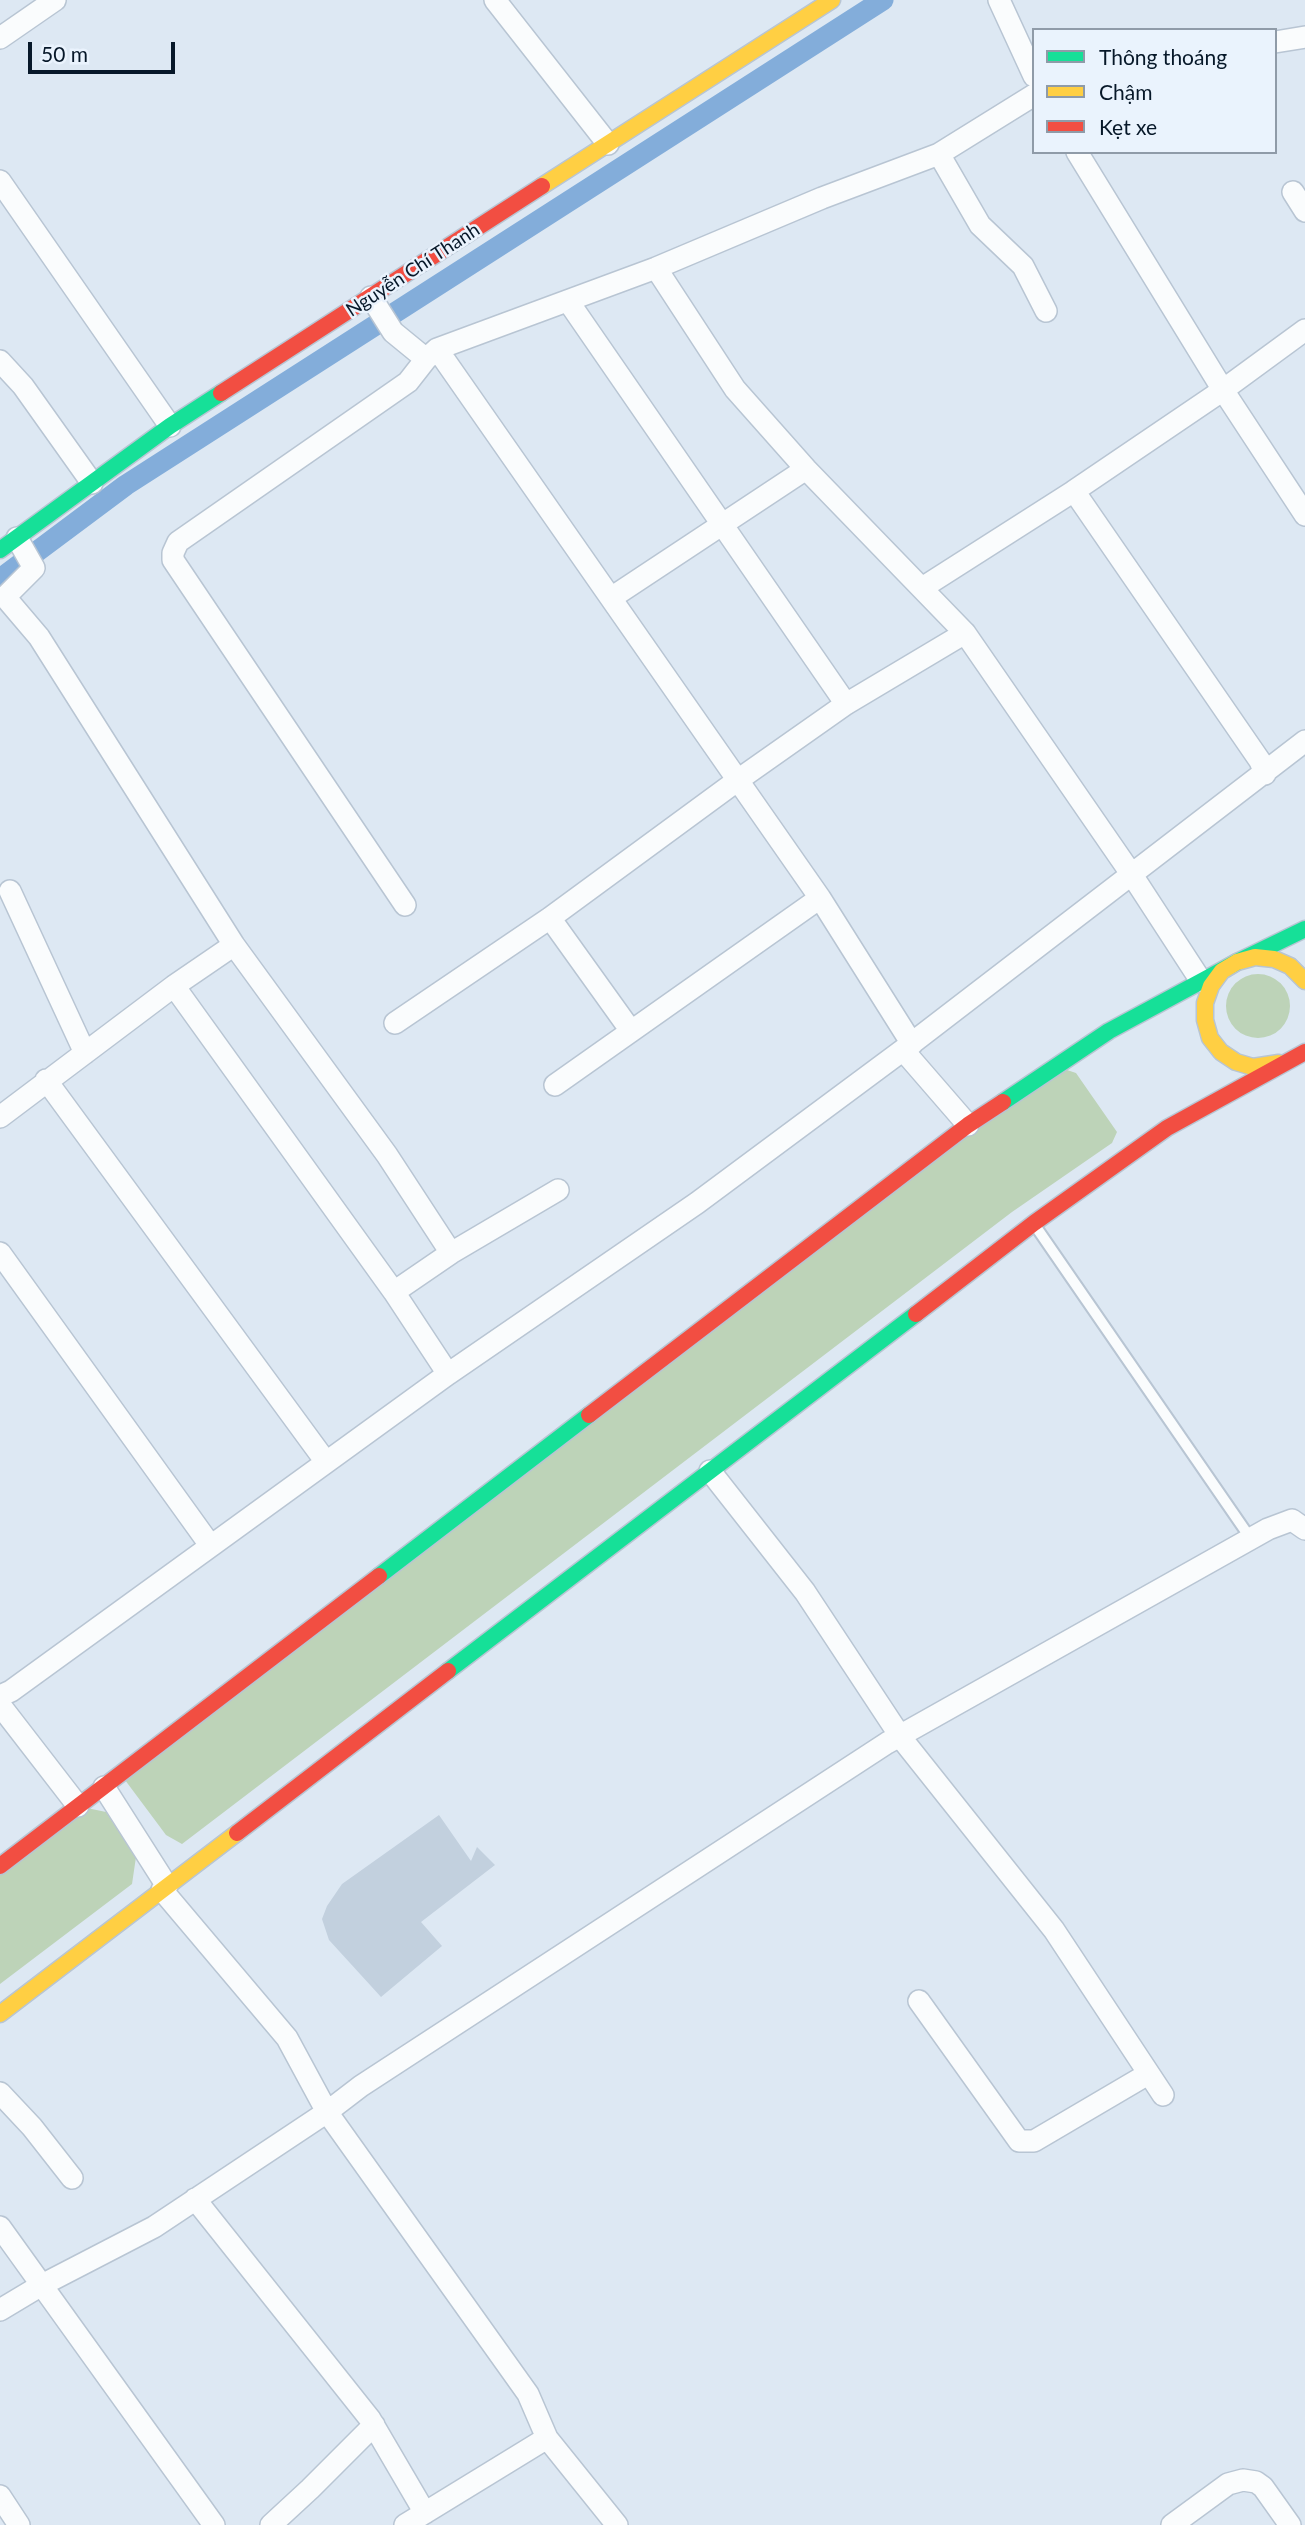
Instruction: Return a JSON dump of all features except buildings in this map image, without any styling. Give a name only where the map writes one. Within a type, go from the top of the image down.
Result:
[{"type":"street","points":[[0,38],[55,0]]},
{"type":"street","name":"Nguyễn Chí Thanh","points":[[0,550],[24,550],[92,483],[170,426],[832,0]]},
{"type":"street","points":[[999,0],[1032,72]]},
{"type":"street","points":[[502,2],[608,144]]},
{"type":"street","points":[[1277,42],[1305,37]]},
{"type":"street","points":[[405,905],[173,560],[178,542],[408,382],[432,354],[656,268],[822,198],[939,154],[1032,96]]},
{"type":"street","points":[[939,154],[980,225],[1023,266],[1046,311]]},
{"type":"street","points":[[1078,154],[1223,390],[1305,515]]},
{"type":"street","points":[[0,181],[170,426]]},
{"type":"street","points":[[1293,192],[1305,211]]},
{"type":"street","points":[[656,268],[735,389],[806,469],[965,633],[1132,875],[1200,981]]},
{"type":"street","points":[[371,297],[393,332],[432,354],[611,598],[820,898],[908,1047],[968,1125]]},
{"type":"street","points":[[568,301],[846,705]]},
{"type":"street","points":[[922,588],[1074,491],[1223,390],[1305,330]]},
{"type":"street","points":[[0,361],[23,386],[92,483]]},
{"type":"street","points":[[611,598],[806,469]]},
{"type":"street","points":[[1074,491],[1260,761],[1265,774]]},
{"type":"street","points":[[24,550],[34,568],[5,597],[38,636],[233,945],[387,1155],[451,1253]]},
{"type":"street","points":[[395,1023],[550,918],[738,780],[846,705],[965,633]]},
{"type":"street","points":[[0,1696],[11,1691],[448,1374],[697,1203],[908,1047],[1305,741]]},
{"type":"street","points":[[10,891],[85,1053]]},
{"type":"street","points":[[555,1085],[820,898]]},
{"type":"street","points":[[550,918],[631,1031]]},
{"type":"street","points":[[0,1866],[968,1125],[1109,1031],[1200,981],[1305,929]]},
{"type":"street","points":[[0,1116],[174,985],[233,945]]},
{"type":"street","points":[[1288,1059],[1271,1066],[1253,1067],[1236,1062],[1221,1052],[1210,1038],[1205,1020],[1205,1003],[1211,986],[1222,971],[1237,962],[1293,953]]},
{"type":"street","points":[[1255,957],[1274,959],[1290,966],[1305,981]]},
{"type":"street","points":[[174,985],[394,1292],[448,1374]]},
{"type":"street","points":[[0,2014],[1034,1223],[1167,1128],[1288,1059],[1304,1047]]},
{"type":"street","points":[[46,1080],[326,1462]]},
{"type":"street","points":[[394,1292],[451,1253],[558,1190]]},
{"type":"street","points":[[0,1253],[210,1545]]},
{"type":"street","points":[[710,1471],[805,1592],[900,1736],[1054,1930],[1163,2095]]},
{"type":"street","points":[[0,2310],[40,2286],[154,2227],[372,2079],[900,1736],[1251,1539],[1292,1520],[1305,1529]]},
{"type":"street","points":[[0,1705],[78,1806]]},
{"type":"street","points":[[104,1787],[164,1888],[287,2038],[327,2112],[528,2394],[547,2438],[617,2525]]},
{"type":"street","points":[[919,2000],[1019,2141],[1034,2141],[1149,2074]]},
{"type":"street","points":[[0,2093],[33,2127],[72,2178]]},
{"type":"street","points":[[195,2199],[374,2426],[425,2513]]},
{"type":"street","points":[[0,2227],[214,2525]]},
{"type":"street","points":[[271,2525],[374,2426]]},
{"type":"street","points":[[405,2525],[547,2438]]},
{"type":"street","points":[[1172,2525],[1228,2484],[1243,2480],[1256,2482],[1263,2487],[1290,2525]]},
{"type":"street","points":[[0,2496],[19,2525]]},
{"type":"lane","points":[[1034,1223],[1251,1539]]},
{"type":"green space","points":[[1258,974],[1281,983],[1290,1006],[1281,1029],[1258,1038],[1235,1029],[1226,1006],[1235,983]]},
{"type":"green space","points":[[1067,1070],[1076,1073],[1117,1132],[1112,1143],[1012,1212],[182,1844],[166,1835],[125,1780],[963,1138]]},
{"type":"green space","points":[[87,1808],[106,1812],[136,1857],[132,1884],[0,1984],[0,1874]]},
{"type":"waterway","points":[[0,579],[126,485],[883,0]]},
{"type":"traffic: fast","points":[[0,550],[170,426],[221,393]]},
{"type":"traffic: fast","points":[[1003,1102],[1109,1031],[1237,962],[1305,929]]},
{"type":"traffic: fast","points":[[448,1671],[916,1314]]},
{"type":"traffic: fast","points":[[379,1576],[589,1415]]},
{"type":"traffic: slow","points":[[542,186],[832,0]]},
{"type":"traffic: slow","points":[[1279,1063],[1253,1067],[1236,1062],[1221,1052],[1210,1038],[1205,1020],[1205,1003],[1211,986],[1222,971],[1237,962],[1255,957],[1274,959],[1290,966],[1305,981]]},
{"type":"traffic: slow","points":[[0,2014],[237,1833]]},
{"type":"traffic: jam","points":[[221,393],[542,186]]},
{"type":"traffic: jam","points":[[916,1314],[1034,1223],[1167,1128],[1305,1052]]},
{"type":"traffic: jam","points":[[589,1415],[968,1125],[1003,1102]]},
{"type":"traffic: jam","points":[[0,1866],[379,1576]]},
{"type":"traffic: jam","points":[[237,1833],[448,1671]]}]
